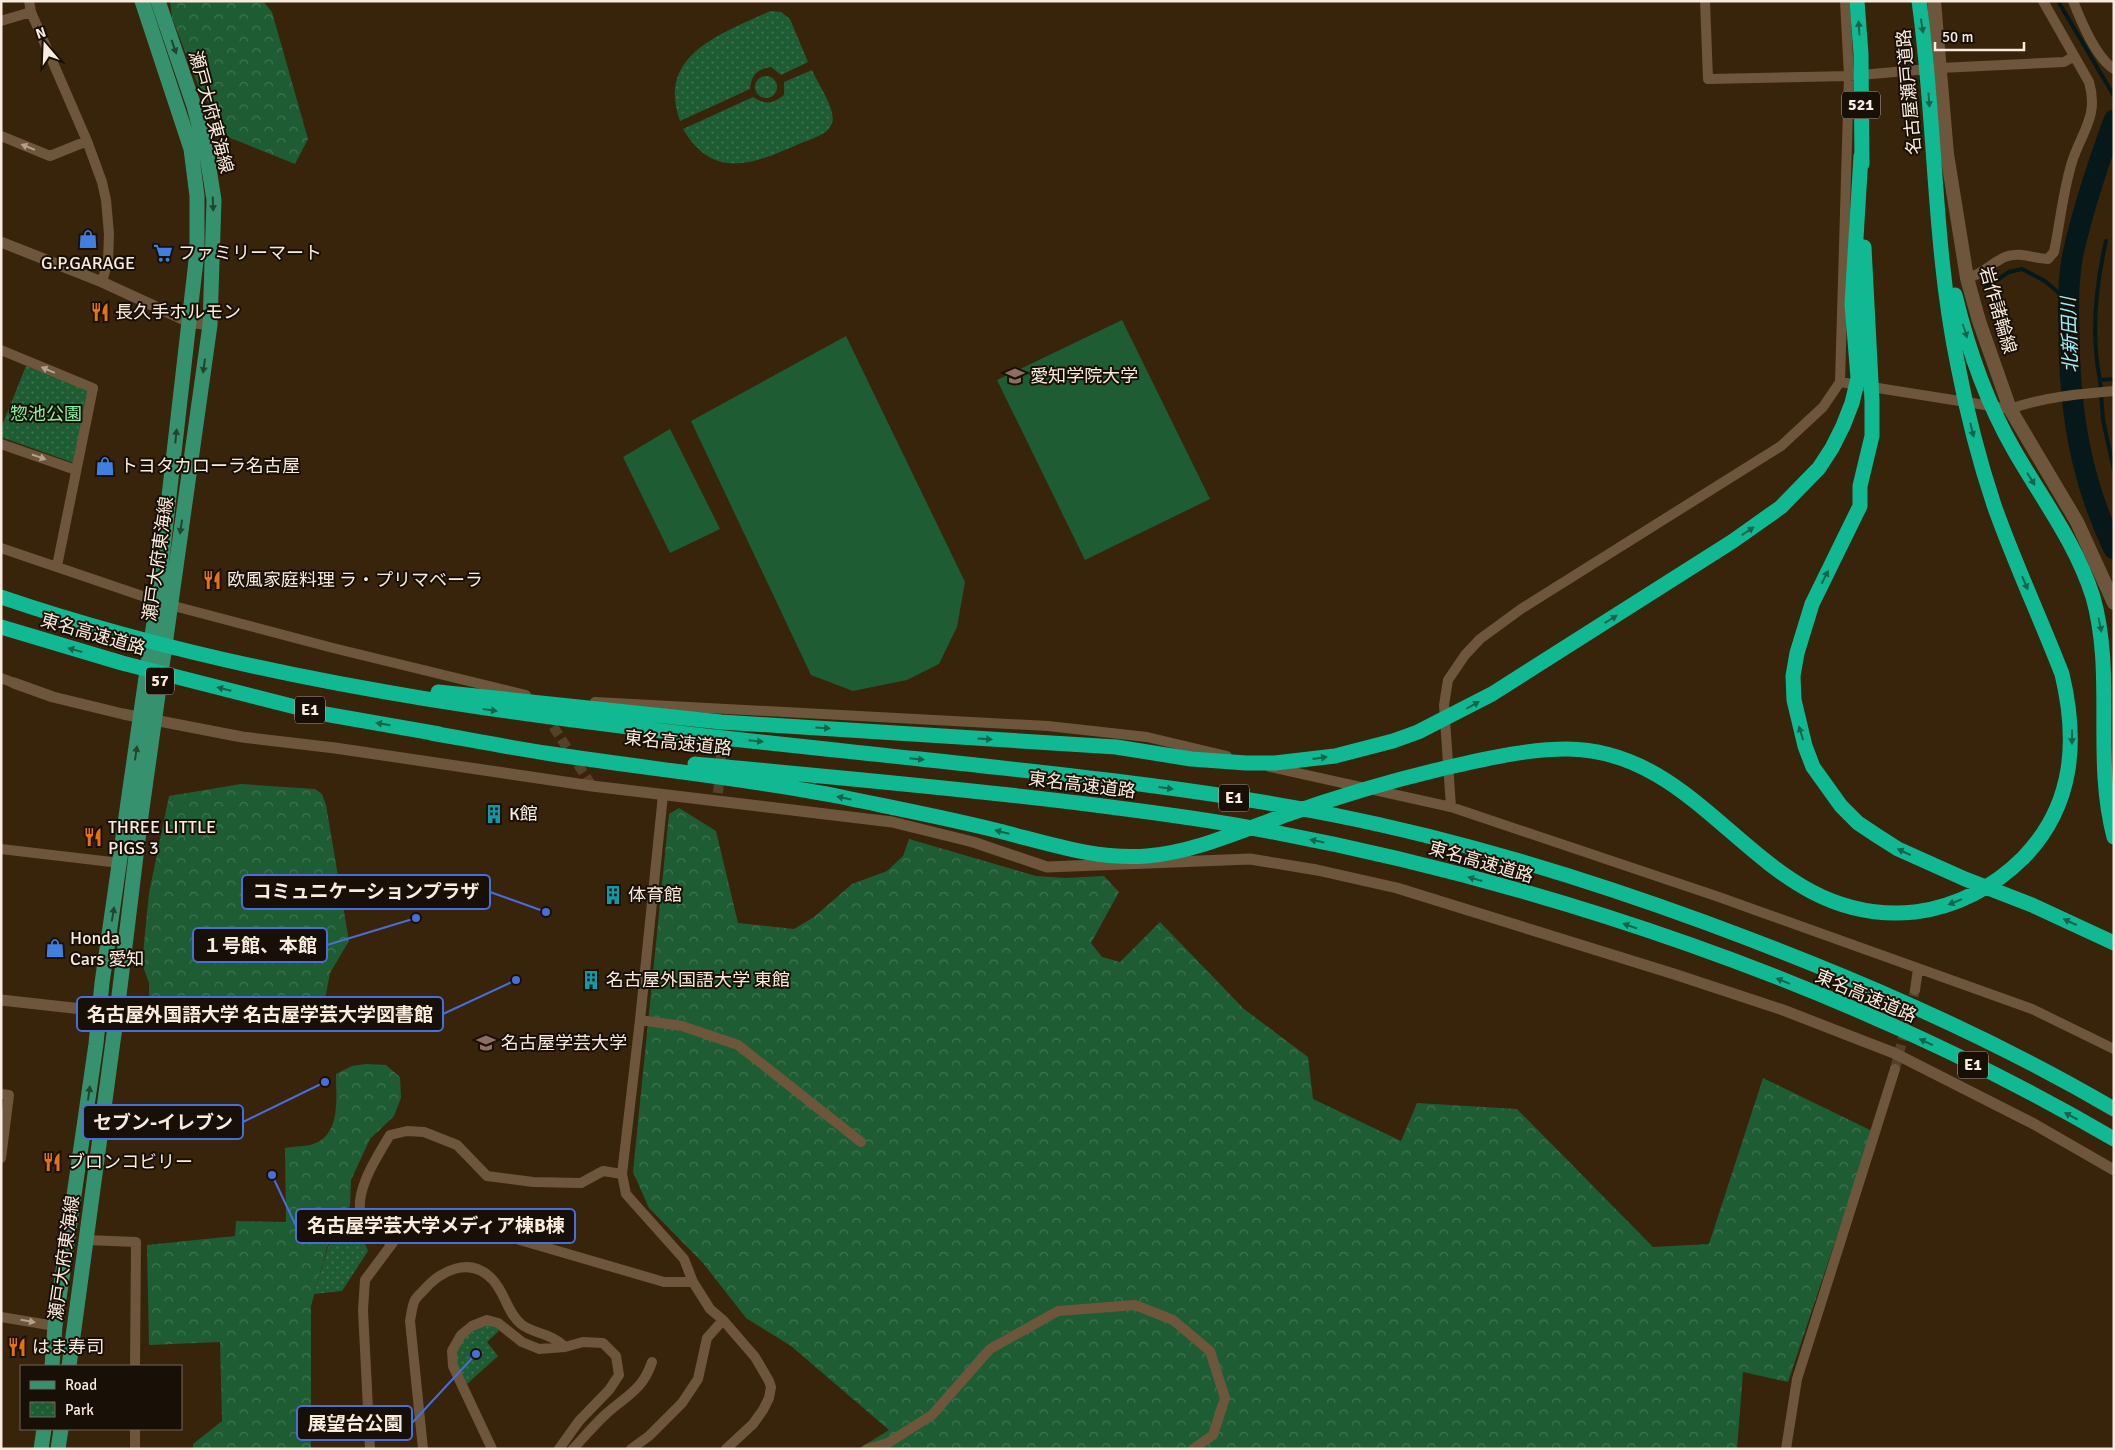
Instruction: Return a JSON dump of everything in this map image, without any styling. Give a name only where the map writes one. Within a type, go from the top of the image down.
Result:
[{"type":"highway","name":"521","points":[[1857,1],[1861,54],[1862,156]]},
{"type":"highway","name":"名古屋瀬戸道路","points":[[1919,1],[1926,51],[1935,180]]},
{"type":"highway","points":[[304,678],[721,722],[1116,747],[1219,762],[1275,763],[1303,761],[1335,756],[1394,741],[1440,722],[1492,694],[1733,541],[1781,507],[1819,468],[1843,426],[1852,403],[1858,378],[1852,304],[1862,156]]},
{"type":"highway","points":[[1862,156],[1872,436],[1860,486],[1860,506],[1812,604],[1797,653],[1794,676],[1794,700],[1797,721],[1805,746],[1813,767],[1841,806],[1858,823],[1876,835],[1906,853],[2032,904],[2114,943]]},
{"type":"highway","points":[[1935,180],[1953,288],[1973,356],[2000,421],[2014,449],[2073,547],[2085,572],[2094,599],[2101,626],[2104,651],[2106,681],[2105,772],[2107,800],[2114,837]]},
{"type":"highway","points":[[431,733],[551,754],[765,783],[944,818],[1102,855],[1124,857],[1168,853],[1211,842],[1333,799],[1396,780],[1507,755],[1565,749],[1590,750],[1613,755],[1653,772],[1691,798],[1787,878],[1829,900],[1852,908],[1899,913],[1923,911],[1948,905],[1972,895],[2007,872],[2032,849],[2047,828],[2058,804],[2067,778],[2072,754],[2070,710],[2062,674],[1994,506],[1978,453],[1959,374],[1950,320],[1935,180]]},
{"type":"highway","name":"東名高速道路","points":[[1,597],[127,635],[304,678],[467,706],[583,722],[1065,774],[1185,790],[1335,815],[1450,843],[1572,876],[1771,947],[1864,985],[1947,1022],[2114,1109]]},
{"type":"highway","name":"東名高速道路","points":[[1,627],[122,663],[319,713],[431,733],[659,760],[1019,796],[1134,810],[1233,824],[1340,845],[1441,869],[1596,914],[1715,954],[1865,1014],[1945,1050],[2114,1139]]},
{"type":"main road","name":"瀬戸大府東海線","points":[[142,1],[191,149],[197,196],[197,252],[164,603]]},
{"type":"main road","name":"瀬戸大府東海線","points":[[69,1365],[86,1240],[148,719],[164,603],[210,325],[214,200],[207,156],[194,106],[158,1]]},
{"type":"main road","name":"岩作諸輪線","points":[[1934,1],[1947,154],[1968,278],[1979,321],[2010,409],[2077,522],[2114,603]]},
{"type":"main road","name":"瀬戸大府東海線","points":[[52,1365],[55,1326],[100,1011],[102,983],[120,863],[148,719]]},
{"type":"main road","points":[[41,1449],[44,1430]]},
{"type":"main road","points":[[58,1449],[61,1430]]},
{"type":"street","points":[[1705,1],[1708,78],[1849,76],[1940,68],[2064,62],[2073,56]]},
{"type":"street","points":[[1451,807],[1444,704],[1448,680],[1465,655],[1480,639],[1529,604],[1781,446],[1823,407],[1840,382],[1849,76],[1845,1]]},
{"type":"street","points":[[1968,278],[1977,276],[2005,257],[2015,255],[2048,259],[2054,252],[2072,162],[2090,121],[2093,96],[2089,82],[2044,1]]},
{"type":"street","points":[[2073,1],[2080,19],[2101,56],[2114,69]]},
{"type":"street","points":[[1,21],[30,7],[87,142],[102,182],[107,209],[108,261],[102,282]]},
{"type":"street","points":[[1,136],[50,156],[87,142]]},
{"type":"street","points":[[1,242],[102,282],[189,322],[210,325]]},
{"type":"street","points":[[1,350],[93,388],[57,566]]},
{"type":"street","points":[[1840,382],[2010,409],[2032,401],[2059,396],[2114,391]]},
{"type":"street","points":[[1,444],[76,470]]},
{"type":"street","points":[[1,548],[164,603],[536,699],[725,713],[1048,726],[1147,737],[1451,807],[1743,905],[2032,1009],[2114,1049]]},
{"type":"street","points":[[1,678],[53,697],[148,719],[242,737],[335,748],[663,795],[718,797],[892,822],[973,842],[1047,867],[1250,859],[1317,870],[1397,888],[1783,1010],[1894,1053],[2034,1124],[2114,1170]]},
{"type":"street","points":[[663,795],[622,1174],[626,1194],[684,1259],[693,1282],[710,1309],[723,1320],[755,1357],[764,1370],[771,1387],[769,1398],[758,1417],[726,1449]]},
{"type":"street","points":[[1,848],[120,863]]},
{"type":"street","points":[[1915,990],[1918,968]]},
{"type":"street","points":[[1,1000],[100,1011]]},
{"type":"street","points":[[640,1020],[682,1026],[738,1045],[862,1142]]},
{"type":"street","points":[[1786,1449],[1797,1379],[1895,1068]]},
{"type":"street","points":[[1,1094],[9,1095],[1,1158]]},
{"type":"street","points":[[391,1244],[365,1222],[359,1211],[360,1197],[373,1163],[390,1135],[407,1131],[424,1132],[457,1145],[487,1176],[533,1182],[581,1183],[603,1171],[622,1174]]},
{"type":"street","points":[[370,1449],[363,1310],[365,1280],[409,1221],[427,1214],[438,1216],[664,1282],[693,1282]]},
{"type":"street","points":[[86,1240],[136,1242],[135,1365]]},
{"type":"street","points":[[423,1449],[410,1321],[414,1301],[431,1282],[451,1268],[465,1267],[486,1274],[494,1281],[508,1308],[522,1325],[556,1338],[565,1347]]},
{"type":"street","points":[[867,1449],[888,1443],[932,1415],[990,1349],[1058,1311],[1135,1305],[1173,1320],[1210,1351],[1225,1398],[1213,1435],[1193,1449]]},
{"type":"street","points":[[1,1316],[55,1326]]},
{"type":"street","points":[[492,1449],[453,1366],[452,1350],[460,1335],[472,1326],[487,1320],[498,1322],[522,1342],[539,1349],[565,1347],[583,1342],[603,1343],[616,1356],[619,1375],[609,1390],[579,1421],[559,1449]]},
{"type":"street","points":[[631,1449],[655,1430],[682,1403],[698,1379],[707,1338],[723,1320]]},
{"type":"street","points":[[573,1449],[606,1414],[632,1394],[642,1383],[652,1362]]},
{"type":"street","points":[[135,1430],[135,1449]]},
{"type":"green space","points":[[170,1],[263,1],[272,12],[308,139],[295,164],[228,137],[198,85],[172,18]]},
{"type":"green space","points":[[770,11],[781,12],[790,19],[808,62],[781,75],[771,67],[758,71],[752,80],[750,89],[680,121],[675,98],[677,79],[685,63],[714,38]]},
{"type":"green space","points":[[812,70],[829,104],[833,118],[827,131],[819,136],[768,157],[737,163],[722,162],[708,156],[695,146],[683,129],[753,97],[765,102],[776,100],[784,95],[784,82]]},
{"type":"green space","points":[[766,76],[774,79],[777,87],[774,95],[766,98],[758,95],[755,87],[758,79]]},
{"type":"green space","points":[[1122,320],[1210,499],[1085,560],[997,380]]},
{"type":"green space","points":[[846,336],[965,582],[957,627],[939,664],[907,680],[853,691],[811,675],[691,421]]},
{"type":"green space","name":"惣池公園","points":[[26,366],[90,390],[74,463],[1,437],[1,428]]},
{"type":"green space","points":[[670,429],[720,529],[670,553],[623,457]]},
{"type":"green space","points":[[241,784],[315,789],[322,794],[326,805],[349,941],[330,973],[320,1026],[299,1022],[271,1000],[260,1000],[239,1021],[149,996],[149,983],[142,964],[149,893],[169,796]]},
{"type":"green space","points":[[679,808],[716,831],[738,923],[794,929],[814,917],[852,884],[887,871],[903,856],[909,839],[1036,876],[1065,878],[1104,876],[1119,892],[1091,943],[1102,957],[1120,962],[1160,922],[1244,1009],[1308,1057],[1313,1099],[1401,1141],[1417,1103],[1517,1109],[1653,1247],[1709,1244],[1763,1078],[1872,1131],[1788,1382],[1743,1372],[1737,1449],[858,1449],[889,1430],[791,1346],[746,1318],[703,1263],[649,1208],[633,1172],[669,814]]},
{"type":"green space","points":[[366,1064],[386,1065],[400,1077],[401,1098],[394,1116],[370,1139],[351,1180],[350,1206],[345,1214],[335,1219],[311,1306],[311,1449],[193,1449],[193,1444],[222,1421],[220,1342],[149,1345],[147,1245],[235,1236],[236,1221],[286,1222],[285,1148],[313,1144],[324,1138],[330,1131],[335,1113],[336,1074],[352,1066]]},
{"type":"green space","points":[[336,1220],[356,1222],[368,1251],[342,1291],[314,1294]]},
{"type":"green space","points":[[488,1325],[496,1327],[499,1331],[487,1342],[498,1356],[467,1384],[458,1366],[455,1351],[469,1334]]},
{"type":"waterway","points":[[2058,1],[2114,96]]},
{"type":"waterway","name":"北新田川","points":[[2114,120],[2081,220],[2070,272],[2068,310],[2071,386],[2079,442],[2093,496],[2102,523],[2114,549]]},
{"type":"waterway","points":[[2100,380],[2095,328],[2097,293],[2106,241]]},
{"type":"waterway","points":[[1985,288],[2009,272],[2022,269],[2045,281],[2068,301]]},
{"type":"waterway","points":[[2114,379],[2100,380],[2103,420],[2114,470]]},
{"type":"tunnel","points":[[545,714],[592,786]]},
{"type":"tunnel","points":[[718,793],[723,732]]},
{"type":"tunnel","points":[[1895,1069],[1915,990]]},
{"type":"place","name":"G.P.GARAGE","points":[[88,239]]},
{"type":"place","name":"ファミリーマート","points":[[163,253]]},
{"type":"place","name":"長久手ホルモン","points":[[100,312]]},
{"type":"place","name":"愛知学院大学","points":[[1015,376]]},
{"type":"place","name":"トヨタカローラ名古屋","points":[[105,466]]},
{"type":"place","name":"欧風家庭料理 ラ・プリマベーラ","points":[[212,580]]},
{"type":"place","name":"K館","points":[[494,814]]},
{"type":"place","name":"THREE LITTLE PIGS 3","points":[[93,837]]},
{"type":"place","name":"体育館","points":[[613,895]]},
{"type":"place","name":"コミュニケーションプラザ","points":[[546,912]]},
{"type":"place","name":"１号館、本館","points":[[416,918]]},
{"type":"place","name":"Honda Cars 愛知","points":[[55,948]]},
{"type":"place","name":"名古屋外国語大学 名古屋学芸大学図書館","points":[[516,980]]},
{"type":"place","name":"名古屋外国語大学 東館","points":[[591,980]]},
{"type":"place","name":"名古屋学芸大学","points":[[486,1043]]},
{"type":"place","name":"セブン-イレブン","points":[[325,1082]]},
{"type":"place","name":"ブロンコビリー","points":[[52,1162]]},
{"type":"place","name":"名古屋学芸大学メディア棟B棟","points":[[272,1175]]},
{"type":"place","name":"はま寿司","points":[[17,1347]]},
{"type":"place","name":"展望台公園","points":[[476,1354]]}]
